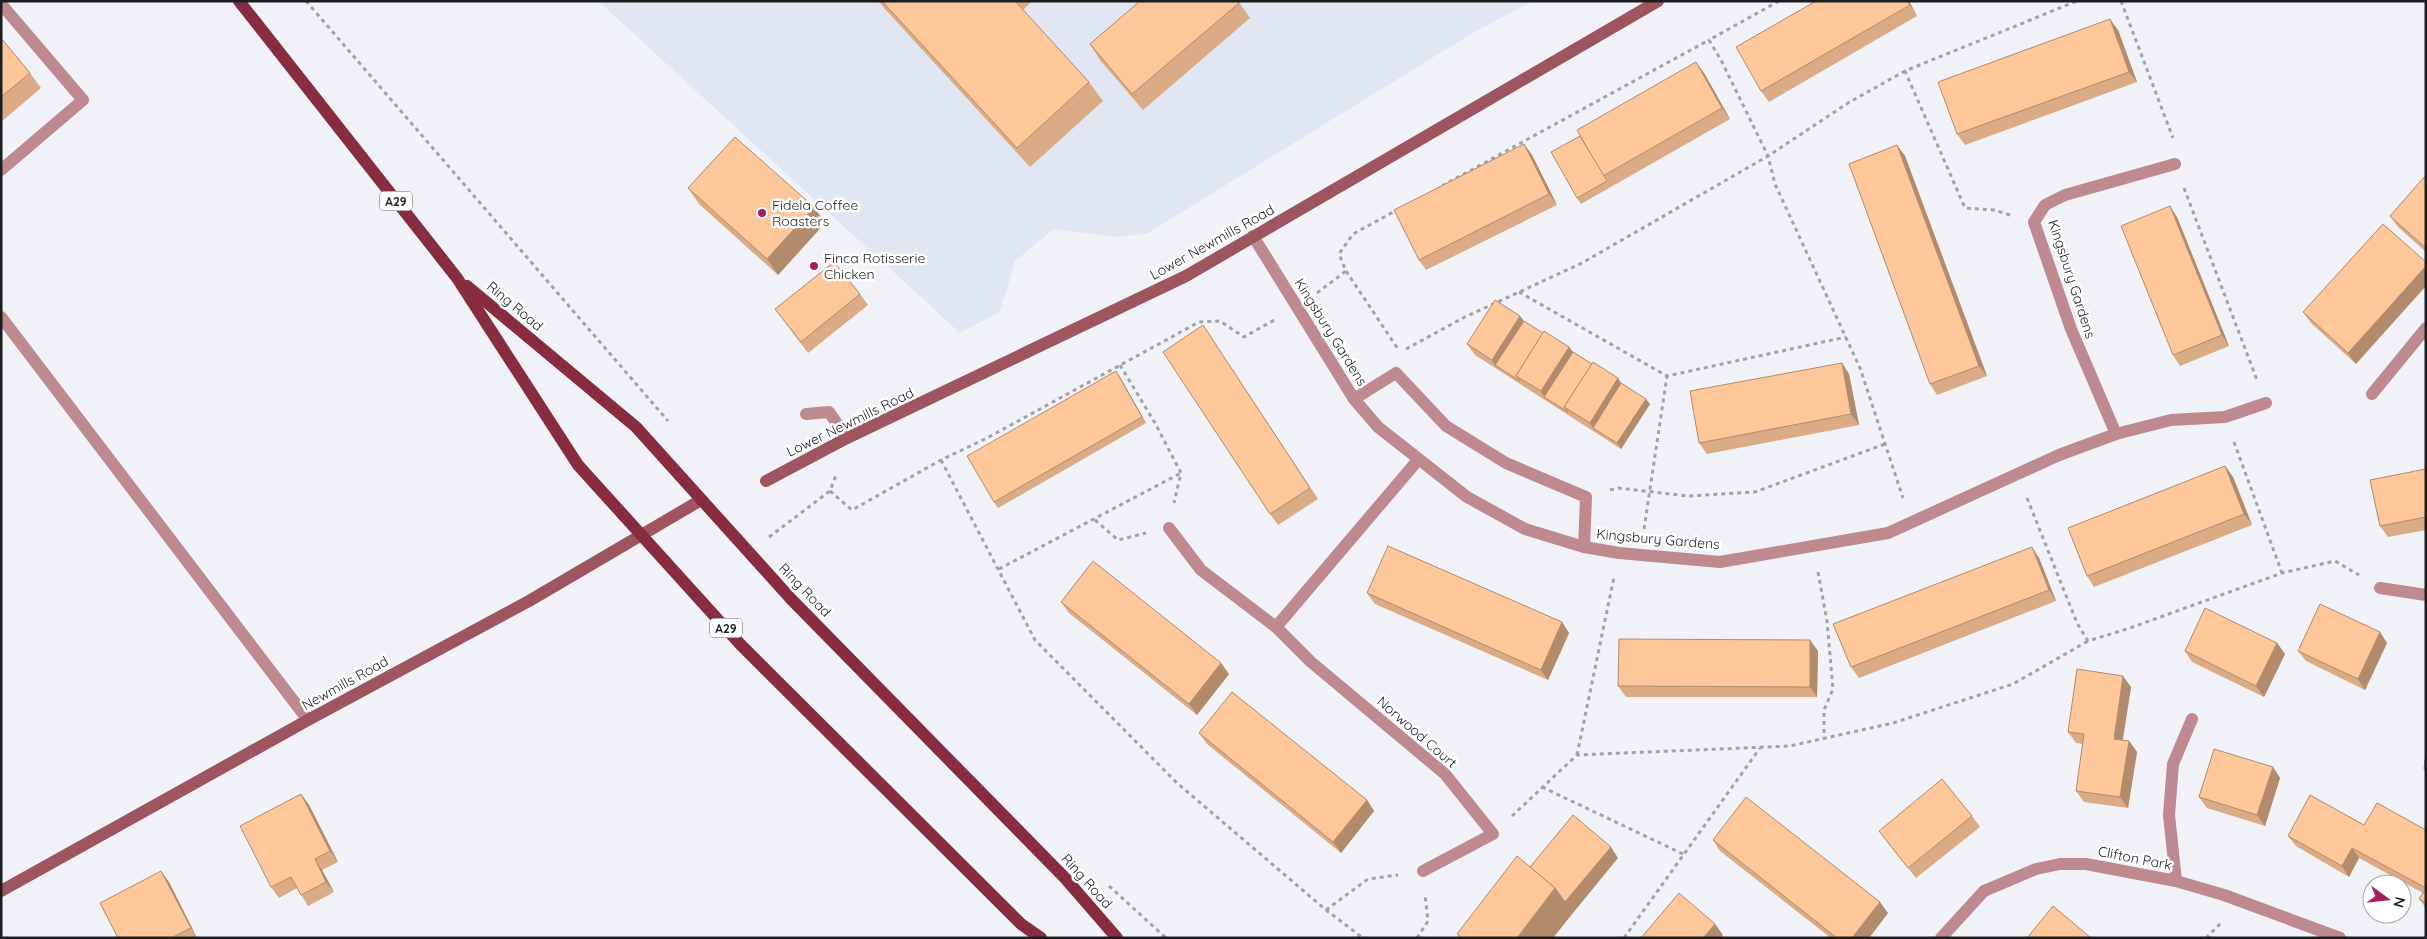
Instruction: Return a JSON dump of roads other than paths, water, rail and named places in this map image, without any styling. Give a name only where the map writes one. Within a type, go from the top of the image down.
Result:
[{"type":"main road","name":"Ring Road","points":[[239,1],[458,278],[578,465],[740,644],[1021,924],[1041,938]]},
{"type":"main road","name":"Ring Road","points":[[458,278],[636,427],[791,599],[1065,878],[1117,938]]},
{"type":"street","name":"Lower Newmills Road","points":[[766,481],[847,438],[1186,276],[1658,1]]},
{"type":"street","points":[[1,4],[83,100],[1,170]]},
{"type":"street","name":"Kingsbury Gardens","points":[[2116,434],[2071,330],[2034,222],[2045,205],[2064,195],[2174,164]]},
{"type":"street","name":"Kingsbury Gardens","points":[[1253,236],[1354,399],[1378,427],[1467,497],[1525,529],[1584,547],[1619,553],[1720,562],[1888,533],[2059,455],[2116,434],[2171,420],[2225,416],[2266,403]]},
{"type":"street","points":[[1,317],[308,720]]},
{"type":"street","points":[[2372,394],[2426,328]]},
{"type":"street","points":[[1354,399],[1396,373],[1446,426],[1506,463],[1586,497],[1584,547]]},
{"type":"street","points":[[806,414],[829,412],[847,438]]},
{"type":"street","points":[[1276,627],[1418,460]]},
{"type":"street","name":"Newmills Road","points":[[1,891],[308,720],[529,601],[701,500]]},
{"type":"street","name":"Norwood Court","points":[[1169,528],[1201,570],[1276,627],[1311,662],[1445,774],[1493,834],[1423,871]]},
{"type":"street","points":[[2380,588],[2426,595]]},
{"type":"street","points":[[2176,881],[2169,815],[2174,764],[2192,719]]},
{"type":"street","name":"Clifton Park","points":[[1941,938],[1984,891],[2036,869],[2060,864],[2086,864],[2176,881],[2224,895],[2340,938]]},
{"type":"place","name":"Fidela Coffee Roasters","points":[[762,213]]},
{"type":"place","name":"Finca Rotisserie Chicken","points":[[814,266]]}]
